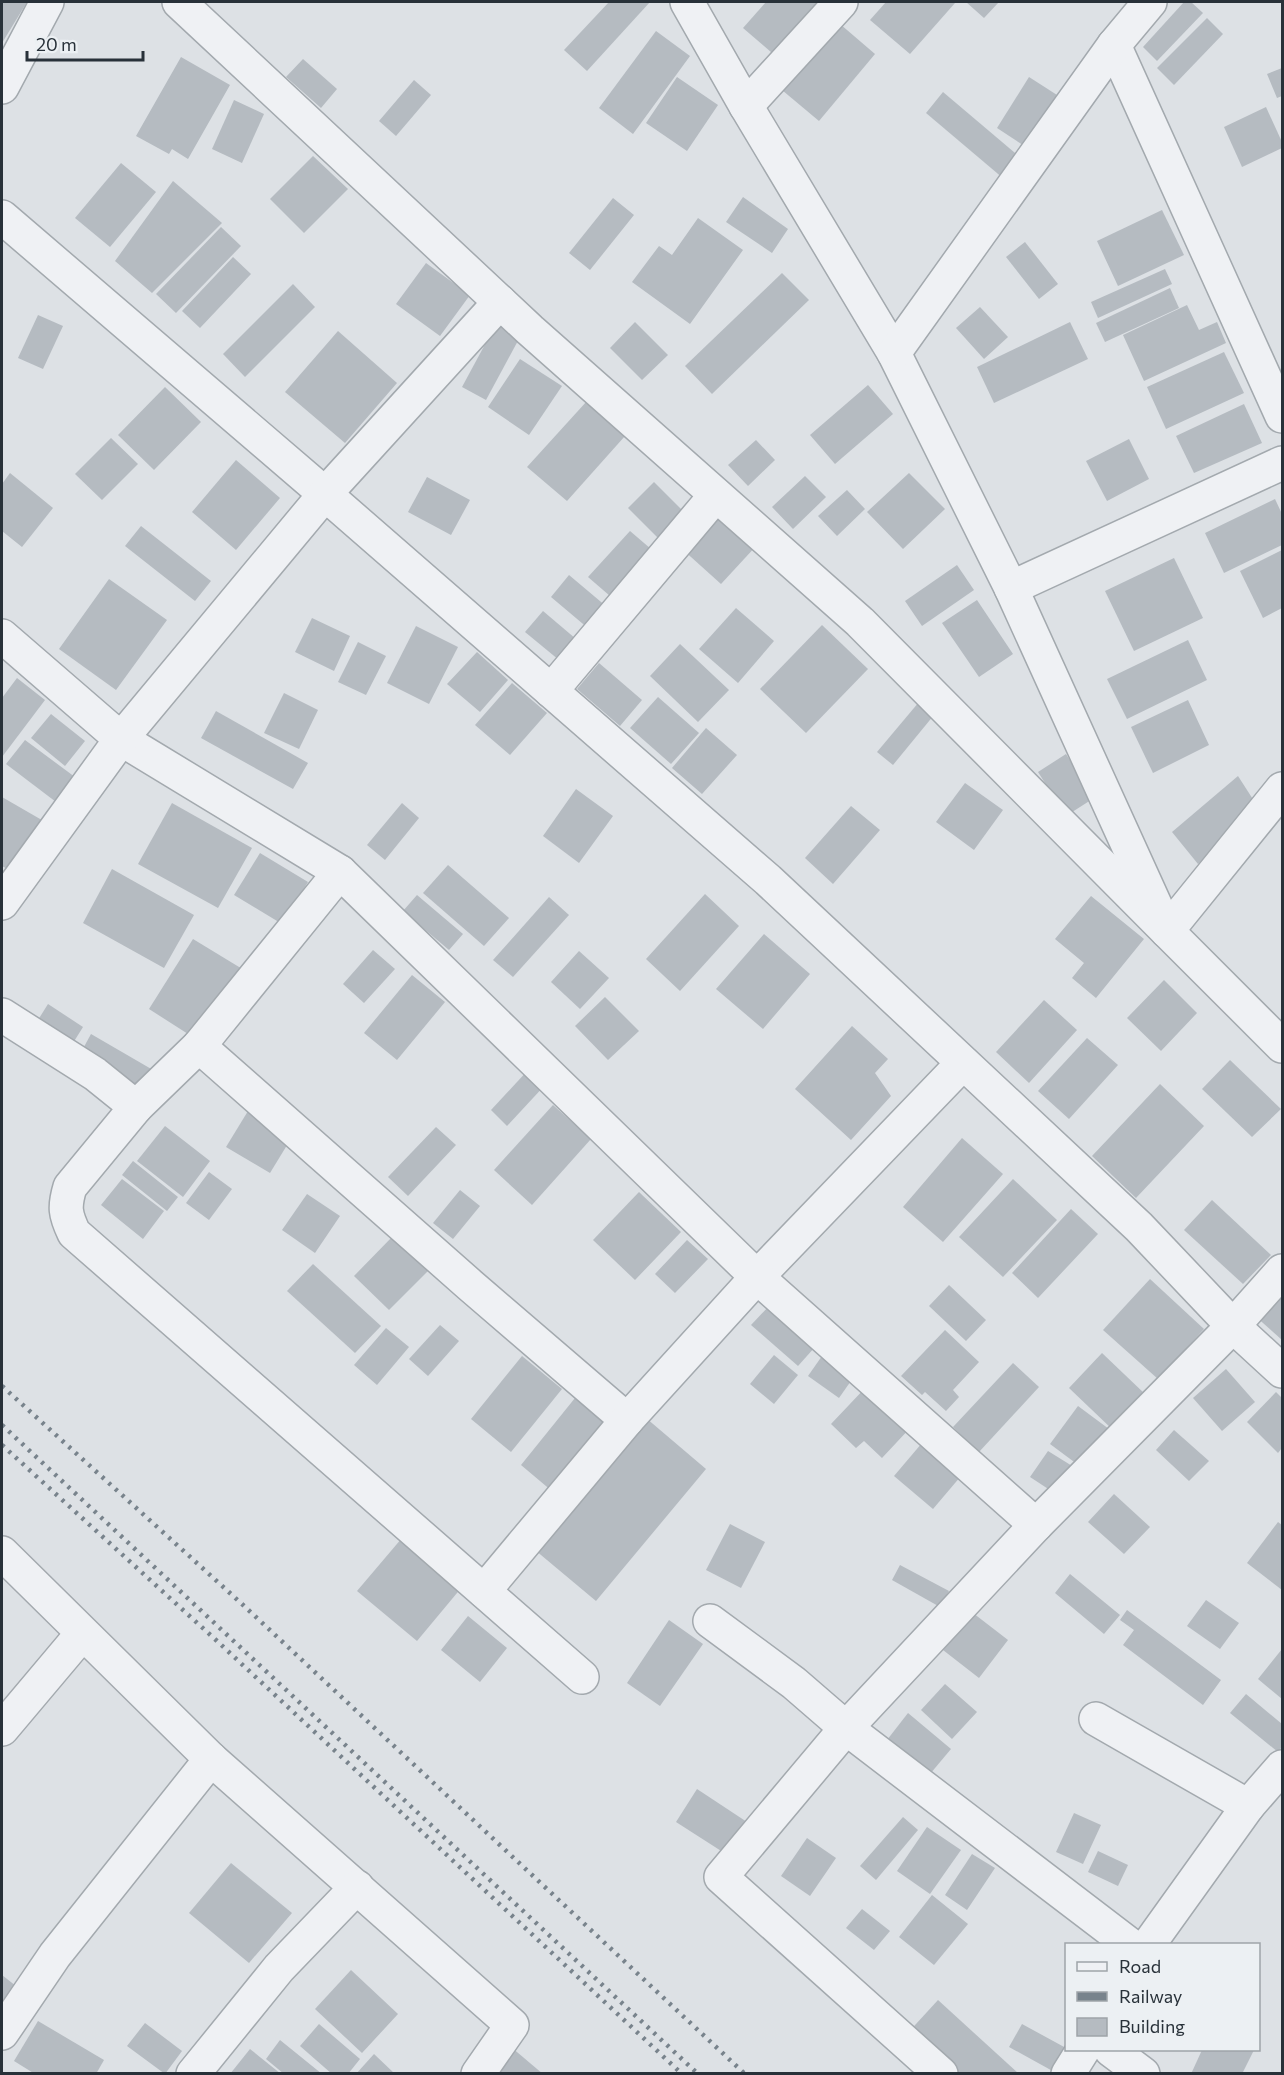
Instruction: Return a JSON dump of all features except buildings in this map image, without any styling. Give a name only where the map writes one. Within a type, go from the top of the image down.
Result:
[{"type":"street","points":[[2,87],[47,2]]},
{"type":"street","points":[[178,2],[500,302],[860,622],[1282,1046]]},
{"type":"street","points":[[687,2],[746,106],[894,353],[1011,588],[1167,931]]},
{"type":"street","points":[[746,106],[841,2]]},
{"type":"street","points":[[894,353],[1114,45],[1150,2]]},
{"type":"street","points":[[1114,45],[1282,416]]},
{"type":"street","points":[[2,217],[325,494],[768,880],[1139,1227],[1233,1326],[1282,1371]]},
{"type":"street","points":[[2,903],[121,740],[325,494],[500,302]]},
{"type":"street","points":[[1011,588],[1282,463]]},
{"type":"street","points":[[551,691],[716,495]]},
{"type":"street","points":[[2,636],[121,740],[340,872],[757,1277],[1036,1525]]},
{"type":"street","points":[[1167,931],[1282,789]]},
{"type":"street","points":[[340,872],[199,1046],[136,1107],[70,1187],[65,1203],[67,1218],[74,1233],[582,1677]]},
{"type":"street","points":[[2,1015],[95,1074],[136,1107]]},
{"type":"street","points":[[199,1046],[627,1420]]},
{"type":"street","points":[[484,1591],[627,1420],[757,1277],[963,1063]]},
{"type":"street","points":[[941,2073],[721,1877],[846,1728],[1036,1525],[1233,1326],[1282,1270]]},
{"type":"street","points":[[2,1553],[211,1759],[512,2025],[478,2073]]},
{"type":"street","points":[[710,1621],[794,1683],[846,1728],[1129,1943]]},
{"type":"street","points":[[2,1729],[82,1634]]},
{"type":"street","points":[[1096,1719],[1248,1806]]},
{"type":"street","points":[[2,2033],[55,1955],[211,1759]]},
{"type":"street","points":[[1150,1943],[1248,1806],[1282,1767]]},
{"type":"street","points":[[193,2073],[279,1968],[357,1887]]},
{"type":"street","points":[[1068,2073],[1082,2051]]},
{"type":"street","points":[[1114,2051],[1143,2073]]},
{"type":"railway","points":[[2,1386],[242,1604],[745,2074]]},
{"type":"railway","points":[[2,1425],[698,2074]]},
{"type":"railway","points":[[2,1445],[217,1641],[682,2074]]}]
